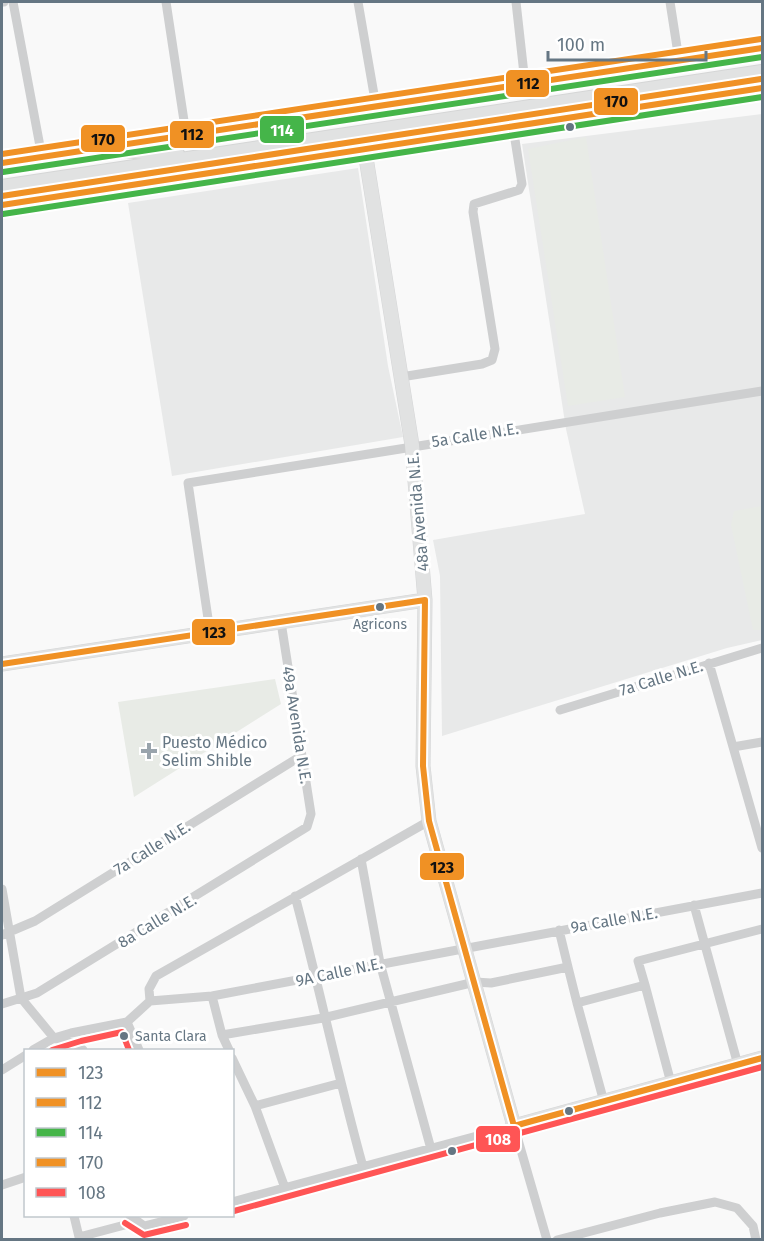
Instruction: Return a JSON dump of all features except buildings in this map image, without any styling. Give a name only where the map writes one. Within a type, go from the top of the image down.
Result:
[{"type":"highway","points":[[2,188],[762,73]]},
{"type":"highway","points":[[2,205],[762,88]]},
{"type":"highway","points":[[104,147],[198,157]]},
{"type":"street","points":[[13,2],[42,157]]},
{"type":"street","points":[[166,2],[186,134]]},
{"type":"street","points":[[358,2],[376,106]]},
{"type":"street","points":[[516,2],[525,83]]},
{"type":"street","points":[[670,2],[679,60]]},
{"type":"street","points":[[2,163],[762,48]]},
{"type":"street","points":[[401,377],[492,360],[495,349],[473,212],[474,204],[519,190],[522,184],[513,127]]},
{"type":"street","name":"48a Avenida N.E.","points":[[362,132],[412,445],[425,600],[423,766],[429,821],[547,1239]]},
{"type":"street","name":"5a Calle N.E.","points":[[210,632],[188,483],[412,445],[762,391]]},
{"type":"street","points":[[2,664],[425,600]]},
{"type":"street","name":"49a Avenida N.E.","points":[[281,622],[311,814],[307,827]]},
{"type":"street","name":"7a Calle N.E.","points":[[560,710],[762,648]]},
{"type":"street","points":[[709,663],[762,848]]},
{"type":"street","points":[[733,747],[762,742]]},
{"type":"street","name":"7a Calle N.E.","points":[[5,935],[35,921],[301,756]]},
{"type":"street","points":[[150,1001],[149,989],[156,976],[429,821]]},
{"type":"street","name":"8a Calle N.E.","points":[[2,1004],[37,993],[307,827]]},
{"type":"street","points":[[361,859],[380,963],[431,1149]]},
{"type":"street","points":[[2,889],[5,935],[21,998],[54,1038],[76,1044],[81,1049]]},
{"type":"street","name":"9a Calle N.E.","points":[[465,947],[762,893]]},
{"type":"street","points":[[295,896],[316,977],[323,1018],[363,1167]]},
{"type":"street","points":[[694,905],[738,1065]]},
{"type":"street","points":[[671,1083],[638,961],[762,929]]},
{"type":"street","points":[[559,930],[604,1102]]},
{"type":"street","name":"9A Calle N.E.","points":[[212,996],[465,947]]},
{"type":"street","points":[[222,1035],[323,1018],[475,982],[491,983],[568,967]]},
{"type":"street","points":[[577,1003],[645,985]]},
{"type":"street","points":[[35,1049],[54,1038],[128,1022],[150,1001],[212,996],[222,1035],[229,1049]]},
{"type":"street","points":[[128,1022],[139,1049]]},
{"type":"street","points":[[2,1070],[24,1056]]},
{"type":"street","points":[[234,1201],[762,1058]]},
{"type":"street","points":[[234,1062],[255,1106],[285,1188]]},
{"type":"street","points":[[255,1106],[341,1083]]},
{"type":"street","points":[[2,1185],[24,1178]]},
{"type":"street","points":[[557,1239],[660,1213],[715,1202],[736,1208],[753,1226],[756,1239]]},
{"type":"street","points":[[74,1217],[79,1237],[133,1219],[144,1227],[177,1217]]},
{"type":"shaded area","points":[[762,114],[762,640],[727,648],[442,736],[440,576],[433,540],[585,514],[566,429],[522,144]]},
{"type":"shaded area","points":[[586,137],[625,397],[568,406],[528,149]]},
{"type":"shaded area","points":[[358,168],[388,366],[403,437],[172,476],[128,203]]},
{"type":"shaded area","points":[[762,506],[762,630],[753,630],[731,525],[734,511]]},
{"type":"shaded area","points":[[275,679],[281,704],[134,797],[118,702]]},
{"type":"transit line","name":"170","points":[[2,154],[761,39]]},
{"type":"transit line","name":"112","points":[[2,163],[762,48]]},
{"type":"transit line","name":"114","points":[[3,172],[762,57]]},
{"type":"transit line","name":"170","points":[[2,196],[761,79]]},
{"type":"transit line","name":"112","points":[[2,205],[762,88]]},
{"type":"transit line","name":"114","points":[[3,214],[762,97]]},
{"type":"transit line","name":"123","points":[[425,600],[423,766],[429,821],[514,1126]]},
{"type":"transit line","name":"123","points":[[2,664],[425,600]]},
{"type":"transit line","name":"108","points":[[55,1049],[122,1032],[129,1049]]},
{"type":"transit line","name":"123","points":[[514,1126],[762,1058]]},
{"type":"transit line","name":"108","points":[[234,1211],[762,1067]]},
{"type":"transit line","name":"108","points":[[125,1223],[144,1235],[186,1225]]},
{"type":"place","name":"Agricons","points":[[380,607]]},
{"type":"place","name":"Puesto Médico Selim Shible","points":[[149,751]]},
{"type":"place","name":"Santa Clara","points":[[124,1036]]}]
